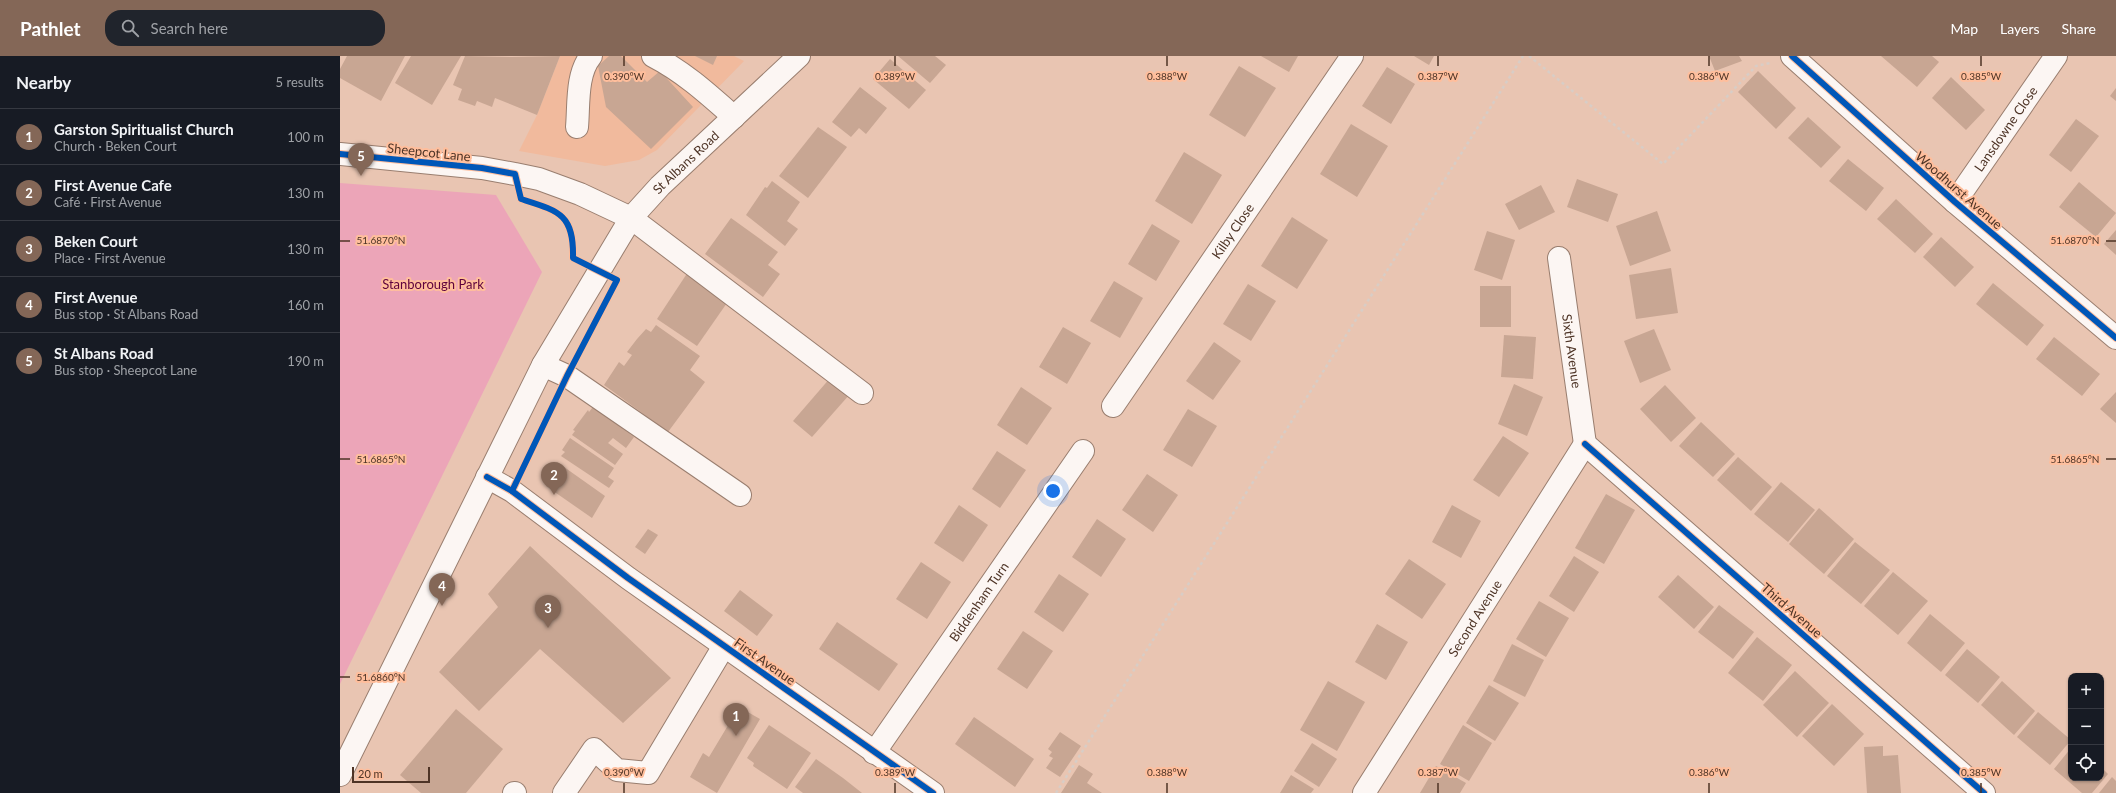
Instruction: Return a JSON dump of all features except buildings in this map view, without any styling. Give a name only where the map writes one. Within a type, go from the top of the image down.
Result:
[{"type":"street","points":[[577,127],[582,75],[586,62],[591,56]]},
{"type":"street","points":[[653,56],[668,64],[697,84],[734,117]]},
{"type":"street","name":"St Albans Road","points":[[340,775],[543,365],[631,218],[660,186],[799,56]]},
{"type":"street","name":"Kilby Close","points":[[1113,406],[1352,56]]},
{"type":"street","name":"Lansdowne Close","points":[[1955,202],[2056,56]]},
{"type":"street","name":"Woodhurst Avenue","points":[[1792,57],[1955,202],[2116,338]]},
{"type":"street","name":"Sheepcot Lane","points":[[340,154],[482,168],[539,179],[580,194],[631,218],[862,393]]},
{"type":"street","name":"Sixth Avenue","points":[[1559,258],[1585,444]]},
{"type":"street","points":[[543,365],[567,376],[740,495]]},
{"type":"street","name":"Third Avenue","points":[[1585,444],[1973,790]]},
{"type":"street","name":"Second Avenue","points":[[1364,793],[1585,444]]},
{"type":"street","name":"Biddenham Turn","points":[[874,753],[1083,451]]},
{"type":"street","name":"First Avenue","points":[[487,477],[512,491],[724,646],[874,753],[933,793]]},
{"type":"street","points":[[564,793],[594,749],[617,770],[648,773],[724,646]]},
{"type":"path","points":[[1056,793],[1523,56]]},
{"type":"path","points":[[1529,56],[1663,164],[1756,66],[1792,57]]},
{"type":"shaded area","points":[[560,56],[734,56],[744,61],[657,150],[639,160],[605,166],[519,151],[537,115]]},
{"type":"green space","name":"Stanborough Park","points":[[340,183],[496,195],[542,272],[340,684]]},
{"type":"cycle path","points":[[1792,56],[1955,202],[2116,338]]},
{"type":"cycle path","points":[[340,154],[482,168],[515,174],[521,199],[554,211],[562,216],[567,223],[571,232],[573,243],[573,258],[617,280],[567,376],[512,491]]},
{"type":"cycle path","points":[[1585,444],[1984,793]]},
{"type":"cycle path","points":[[487,477],[512,491],[628,578],[933,793]]},
{"type":"place","name":"St Albans Road","points":[[361,176]]},
{"type":"place","name":"First Avenue Cafe","points":[[554,495]]},
{"type":"place","name":"First Avenue","points":[[442,606]]},
{"type":"place","name":"Beken Court","points":[[548,628]]},
{"type":"place","name":"Garston Spiritualist Church","points":[[736,736]]}]
